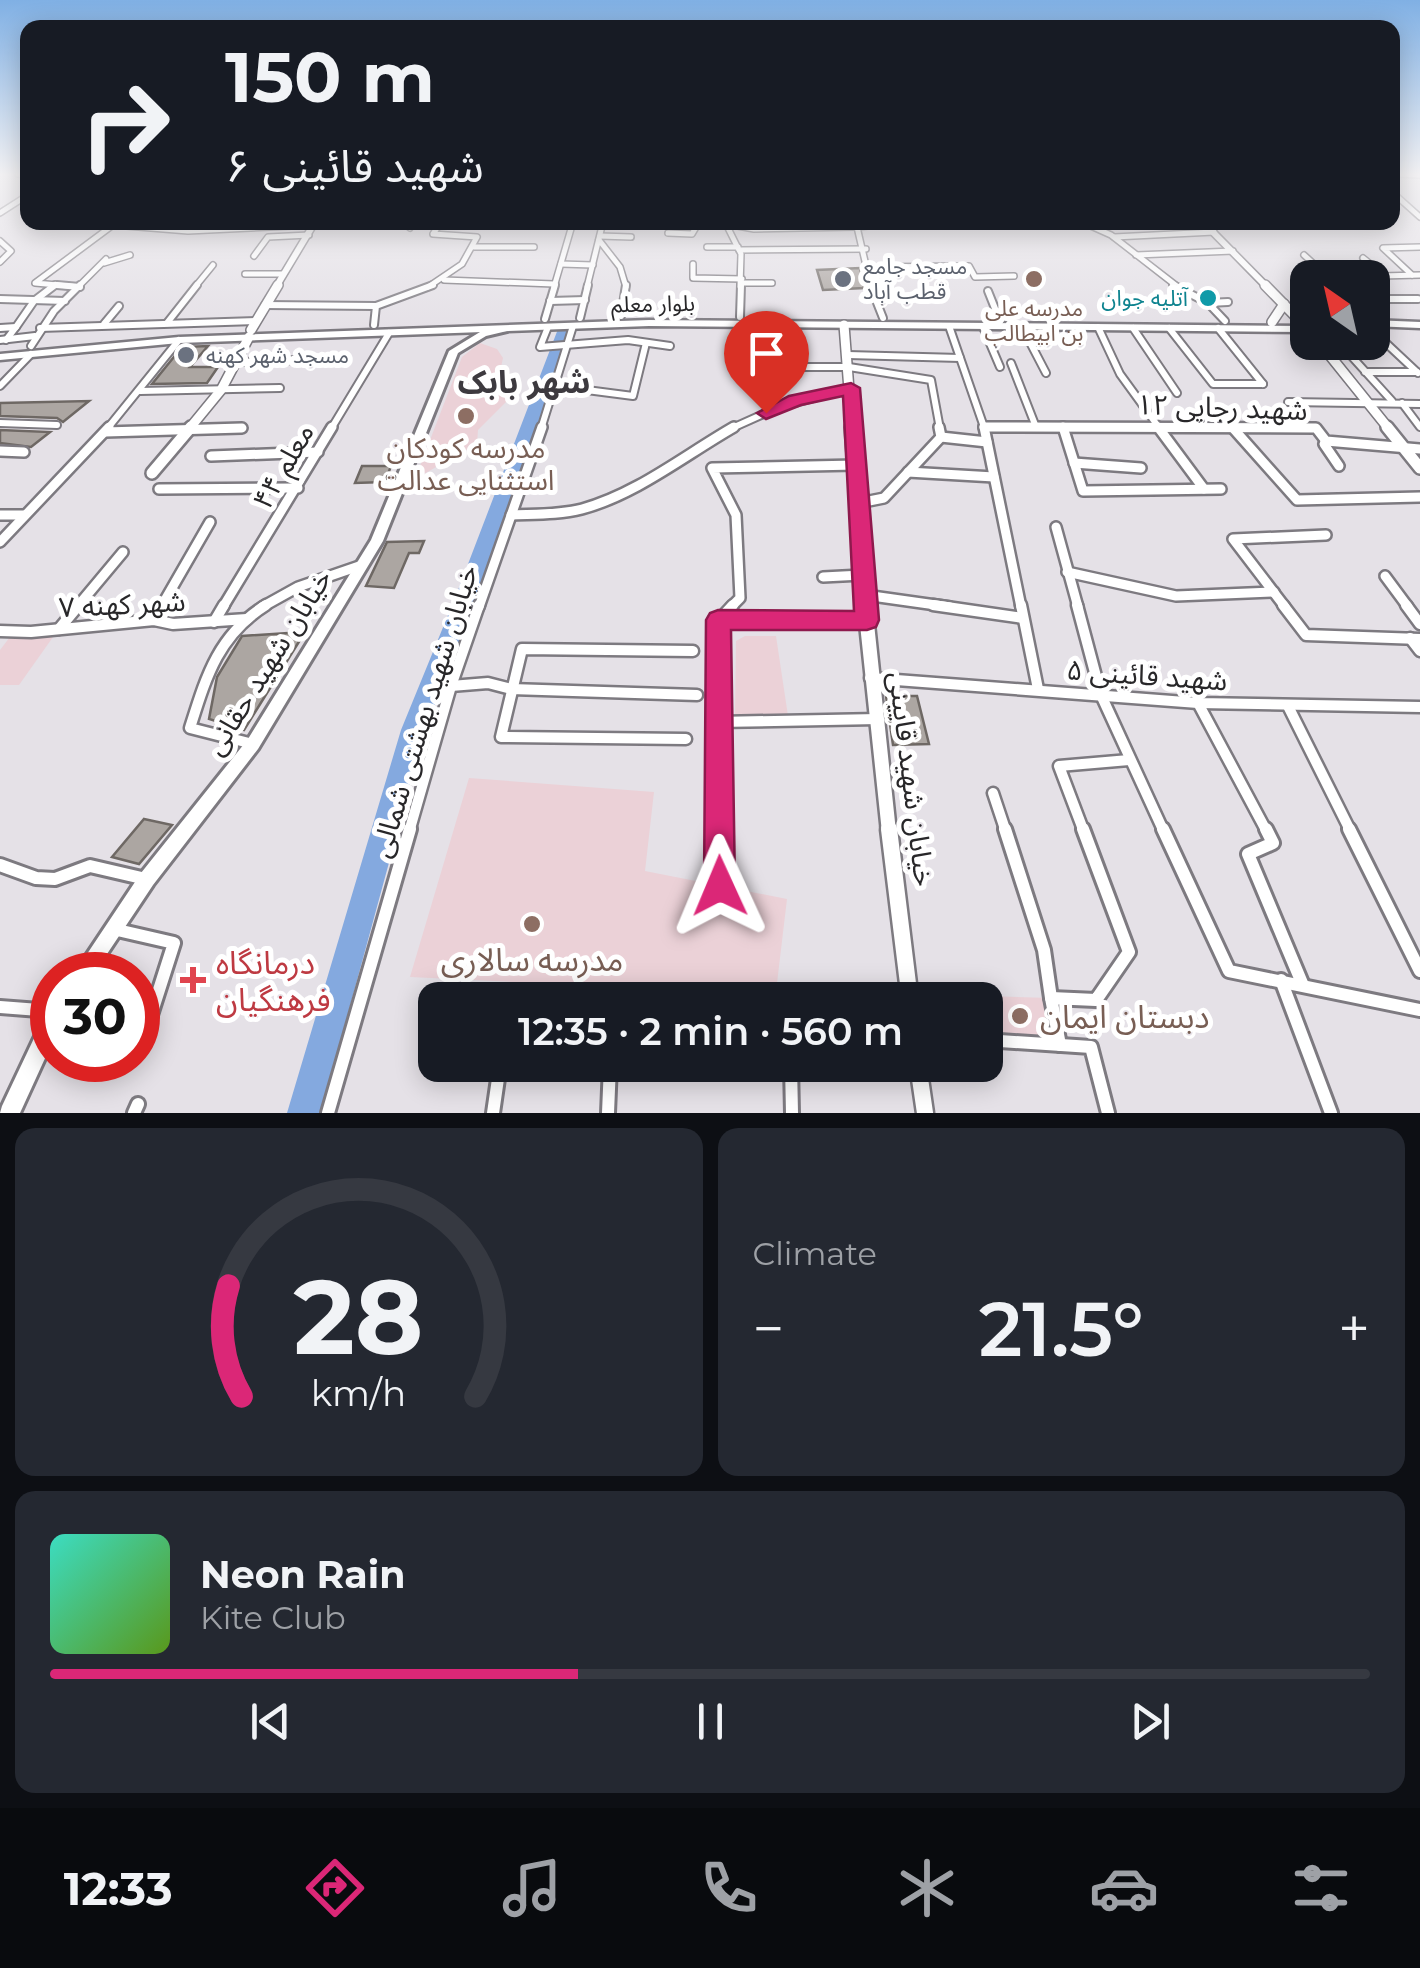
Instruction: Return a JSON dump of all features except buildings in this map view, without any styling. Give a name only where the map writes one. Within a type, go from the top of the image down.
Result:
[{"type":"main road","name":"بلوار معلم","points":[[577,322],[621,316],[844,324],[1000,321],[1290,325]]},
{"type":"main road","name":"بلوار معلم","points":[[2,343],[252,329],[731,319],[884,318],[983,327],[1169,328],[1290,324]]},
{"type":"main road","name":"بلوار معلم","points":[[0,357],[34,341],[179,340],[252,329],[504,329],[547,323]]},
{"type":"main road","points":[[1390,326],[1420,328]]},
{"type":"main road","points":[[437,331],[452,340],[454,351],[483,334],[504,329]]},
{"type":"main road","name":"خیابان شهید حقانی","points":[[98,952],[147,880],[253,744],[377,541],[454,351]]},
{"type":"main road","points":[[9,1113],[30,1069]]},
{"type":"street","points":[[80,287],[34,283],[108,230]]},
{"type":"street","points":[[146,230],[264,230]]},
{"type":"street","points":[[254,256],[268,237],[302,230]]},
{"type":"street","points":[[152,473],[220,390],[264,305],[311,230]]},
{"type":"street","points":[[436,230],[433,234],[477,237],[474,248],[444,280]]},
{"type":"street","points":[[571,230],[540,348],[628,340],[670,346]]},
{"type":"street","points":[[577,322],[601,230]]},
{"type":"street","points":[[668,233],[692,234],[694,230]]},
{"type":"street","points":[[730,230],[738,248],[742,281],[731,319]]},
{"type":"street","points":[[857,230],[884,318]]},
{"type":"street","points":[[1099,230],[1114,237],[1173,286],[1208,303],[1228,302]]},
{"type":"street","points":[[1114,237],[1214,232],[1290,310]]},
{"type":"street","points":[[599,238],[632,237]]},
{"type":"street","points":[[599,238],[627,276],[629,285],[621,316]]},
{"type":"street","points":[[0,241],[11,251],[0,262]]},
{"type":"street","points":[[474,248],[534,247]]},
{"type":"street","points":[[707,247],[796,252],[866,249]]},
{"type":"street","points":[[1416,275],[1383,248],[1420,248]]},
{"type":"street","points":[[1135,255],[1233,251]]},
{"type":"street","points":[[0,386],[65,301],[104,261],[130,255]]},
{"type":"street","points":[[1304,255],[1309,260]]},
{"type":"street","points":[[561,264],[590,265]]},
{"type":"street","points":[[693,264],[693,278],[772,284]]},
{"type":"street","points":[[167,323],[212,265]]},
{"type":"street","points":[[867,269],[969,266],[974,277],[1014,276]]},
{"type":"street","points":[[245,274],[283,274]]},
{"type":"street","points":[[1390,276],[1416,275]]},
{"type":"street","points":[[264,305],[376,306],[444,280],[554,284]]},
{"type":"street","points":[[2,343],[34,301],[55,286]]},
{"type":"street","points":[[988,291],[1000,321]]},
{"type":"street","points":[[1390,299],[1418,300]]},
{"type":"street","points":[[0,300],[65,301]]},
{"type":"street","points":[[550,300],[585,300]]},
{"type":"street","points":[[1169,328],[1213,384],[1263,384],[1208,303]]},
{"type":"street","points":[[1272,322],[1284,304]]},
{"type":"street","points":[[104,324],[120,306]]},
{"type":"street","points":[[374,325],[376,306]]},
{"type":"street","name":"خیابان شهید بهشتی شمالی","points":[[328,1113],[451,686],[577,322]]},
{"type":"street","points":[[34,341],[104,324],[167,323],[252,329]]},
{"type":"street","name":"خیابان شهید قایینی","points":[[844,324],[870,678],[908,982]]},
{"type":"street","points":[[949,326],[984,427],[1038,689]]},
{"type":"street","points":[[0,328],[16,327]]},
{"type":"street","points":[[983,327],[1000,367]]},
{"type":"street","points":[[1022,327],[1046,373]]},
{"type":"street","points":[[1098,327],[1120,374],[1204,489]]},
{"type":"street","points":[[1133,328],[1177,393]]},
{"type":"street","name":"معلم ۴۴","points":[[214,622],[389,332]]},
{"type":"street","points":[[0,542],[105,432],[179,340]]},
{"type":"street","points":[[1390,342],[1419,372]]},
{"type":"street","points":[[556,386],[633,396],[646,343]]},
{"type":"street","points":[[784,367],[960,358]]},
{"type":"street","points":[[237,362],[299,360]]},
{"type":"street","points":[[1334,360],[1420,468]]},
{"type":"street","points":[[1354,360],[1392,401]]},
{"type":"street","points":[[849,361],[930,380],[941,437]]},
{"type":"street","points":[[1010,363],[1036,426]]},
{"type":"street","points":[[1365,372],[1419,372]]},
{"type":"street","points":[[140,391],[280,388]]},
{"type":"street","points":[[511,515],[575,511],[595,505],[636,487],[736,426],[796,400],[851,388]]},
{"type":"street","points":[[1288,402],[1420,404]]},
{"type":"street","points":[[1402,404],[1420,427]]},
{"type":"street","points":[[0,424],[57,425]]},
{"type":"street","points":[[1230,426],[1297,500],[1420,497]]},
{"type":"street","name":"شهید رجایی ۱۲","points":[[984,427],[1316,428],[1326,440],[1420,449]]},
{"type":"street","points":[[1063,427],[1083,491],[1221,489]]},
{"type":"street","points":[[105,432],[242,428]]},
{"type":"street","points":[[941,437],[987,442]]},
{"type":"street","points":[[860,503],[884,498],[941,437]]},
{"type":"street","points":[[1326,440],[1324,444],[1339,466]]},
{"type":"street","points":[[0,450],[24,452]]},
{"type":"street","points":[[210,456],[318,452]]},
{"type":"street","points":[[1074,463],[1141,468]]},
{"type":"street","points":[[720,886],[718,620],[740,598],[736,515],[712,468],[856,465]]},
{"type":"street","points":[[908,472],[994,477]]},
{"type":"street","points":[[159,490],[298,488]]},
{"type":"street","points":[[0,515],[24,515]]},
{"type":"street","points":[[154,620],[210,522]]},
{"type":"street","points":[[1056,527],[1100,695],[1229,971],[1420,1010]]},
{"type":"street","points":[[1326,535],[1233,539],[1306,635],[1415,638],[1420,651]]},
{"type":"street","points":[[59,629],[123,552]]},
{"type":"street","points":[[253,744],[190,728],[212,659],[246,619],[304,584],[362,565]]},
{"type":"street","points":[[1067,572],[1176,596],[1274,592]]},
{"type":"street","points":[[823,577],[862,576]]},
{"type":"street","points":[[1385,576],[1420,624]]},
{"type":"street","points":[[865,595],[1023,618]]},
{"type":"street","name":"شهر کهنه ۷","points":[[0,631],[154,620],[173,624],[246,619]]},
{"type":"street","points":[[718,620],[867,620]]},
{"type":"street","points":[[686,739],[501,737],[522,650],[694,651]]},
{"type":"street","name":"شهید قائینی ۵","points":[[870,678],[1198,703],[1420,707]]},
{"type":"street","points":[[451,686],[488,684],[511,689],[697,695]]},
{"type":"street","points":[[1198,703],[1273,843],[1248,854],[1302,983]]},
{"type":"street","points":[[1288,706],[1420,971]]},
{"type":"street","points":[[717,722],[878,719]]},
{"type":"street","points":[[1051,998],[1096,1000],[1129,952],[1059,766],[1129,760]]},
{"type":"street","points":[[994,793],[1044,950],[1060,1045]]},
{"type":"street","points":[[0,865],[36,878],[55,879],[90,866],[106,866],[147,880]]},
{"type":"street","points":[[113,929],[174,944],[160,987]]},
{"type":"street","points":[[1282,980],[1331,1113]]},
{"type":"street","points":[[0,1007],[30,1010]]},
{"type":"street","points":[[1003,1041],[1091,1047],[1108,1113]]},
{"type":"street","points":[[493,1113],[498,1082]]},
{"type":"street","points":[[608,1113],[609,1082]]},
{"type":"street","points":[[791,1082],[792,1113]]},
{"type":"street","points":[[920,1082],[925,1113]]},
{"type":"shaded area","name":"مدرسه کودکان استثنایی عدالت","points":[[480,343],[497,349],[503,358],[498,381],[507,401],[478,430],[477,444],[415,479],[462,357]]},
{"type":"shaded area","points":[[745,636],[776,636],[788,716],[735,715],[736,641]]},
{"type":"shaded area","points":[[10,637],[53,637],[19,685],[0,685],[0,650]]},
{"type":"shaded area","name":"مدرسه سالاری","points":[[469,778],[654,792],[645,871],[787,899],[777,982],[515,982],[410,977]]},
{"type":"shaded area","name":"دبستان ایمان","points":[[1003,996],[1051,998],[1053,1037],[1003,1035]]},
{"type":"waterway","points":[[304,1113],[413,730],[565,329]]},
{"type":"place","name":"مسجد جامع قطب آباد","points":[[843,279]]},
{"type":"place","name":"مدرسه علی بن ابیطالب","points":[[1034,279]]},
{"type":"place","name":"آتلیه جوان","points":[[1208,298]]},
{"type":"place","name":"مسجد شهر کهنه","points":[[186,355]]},
{"type":"place","name":"مدرسه کودکان استثنایی عدالت","points":[[466,416]]},
{"type":"place","name":"مدرسه سالاری","points":[[532,924]]},
{"type":"place","name":"درمانگاه فرهنگیان","points":[[193,980]]},
{"type":"place","name":"دبستان ایمان","points":[[1020,1016]]},
{"type":"district","name":"شهر بابک","points":[[524,381]]},
{"type":"route","points":[[720,886],[718,620],[867,620],[851,388],[796,400],[766,413]]}]
